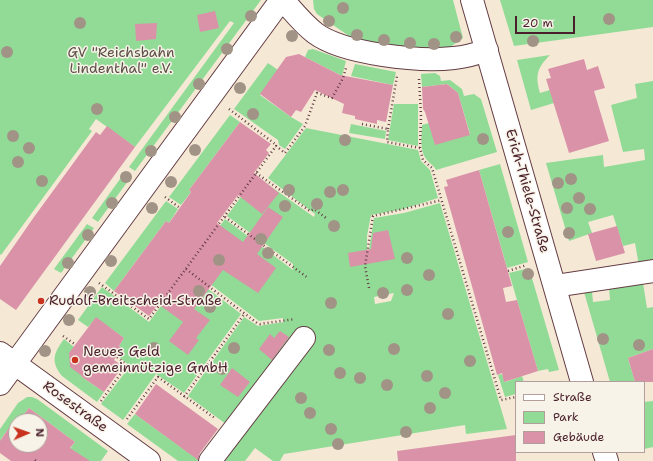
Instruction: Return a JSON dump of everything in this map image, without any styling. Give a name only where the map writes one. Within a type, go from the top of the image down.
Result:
[{"type":"street","points":[[0,384],[7,358],[82,271],[282,0],[315,33],[334,43],[354,49],[385,55],[428,59],[455,58],[487,50]]},
{"type":"street","name":"Erich-Thiele-Straße","points":[[472,0],[582,381]]},
{"type":"street","points":[[555,286],[653,271]]},
{"type":"street","points":[[210,461],[304,338]]},
{"type":"street","name":"Rosestraße","points":[[7,358],[149,461]]},
{"type":"path","points":[[229,110],[285,153],[305,126],[317,93],[332,98],[343,78],[346,65]]},
{"type":"path","points":[[398,70],[386,142],[420,148]]},
{"type":"path","points":[[418,78],[421,115],[420,148],[423,160],[432,168],[501,400],[515,397]]},
{"type":"path","points":[[362,124],[388,129]]},
{"type":"path","points":[[82,271],[149,319],[276,146]]},
{"type":"path","points":[[256,173],[310,211],[314,210],[326,218]]},
{"type":"path","points":[[165,197],[180,208]]},
{"type":"path","points":[[369,288],[365,266],[373,216],[442,200]]},
{"type":"path","points":[[224,217],[308,278]]},
{"type":"path","points":[[508,271],[533,263]]},
{"type":"path","points":[[186,269],[257,323],[260,324],[302,318],[304,338]]},
{"type":"path","points":[[184,396],[244,313]]},
{"type":"path","points":[[63,336],[76,344]]},
{"type":"path","points":[[97,406],[127,366],[117,358]]},
{"type":"path","points":[[123,425],[158,377],[232,431]]},
{"type":"green space","name":"GV \"Reichsbahn Lindenthal\" e.V.","points":[[0,0],[261,0],[135,171],[129,167],[234,23],[230,21],[135,147],[96,119],[89,129],[92,131],[1,255]]},
{"type":"green space","points":[[313,0],[453,0],[463,38],[449,48],[404,48],[352,38],[317,14],[314,9]]},
{"type":"green space","points":[[500,0],[653,0],[653,27],[514,46]]},
{"type":"green space","points":[[313,49],[346,61],[342,76],[305,57],[308,50]]},
{"type":"green space","points":[[550,55],[542,64],[538,72],[538,81],[540,93],[550,90],[554,103],[531,110],[517,60]]},
{"type":"green space","points":[[268,63],[278,70],[260,95],[303,124],[285,149],[279,145],[278,140],[234,109]]},
{"type":"green space","points":[[355,64],[396,72],[393,85],[351,76]]},
{"type":"green space","points":[[435,73],[440,76],[441,81],[450,80],[462,89],[464,96],[474,94],[481,99],[497,152],[436,170],[427,160],[424,156],[422,148],[422,125],[429,123],[435,144],[470,134],[458,93],[447,84],[422,87],[421,74]]},
{"type":"green space","points":[[653,81],[653,264],[639,266],[635,243],[623,246],[613,215],[588,222],[592,233],[569,241],[546,163],[603,155],[604,167],[645,160],[644,149],[623,152],[611,105],[637,98],[635,84]]},
{"type":"green space","points":[[394,104],[418,104],[418,146],[388,140]]},
{"type":"green space","points":[[230,115],[240,122],[189,190],[191,192],[181,205],[169,197]]},
{"type":"green space","points":[[351,124],[386,131],[385,139],[349,133]]},
{"type":"green space","points":[[306,128],[418,150],[421,161],[430,170],[438,198],[403,209],[371,215],[367,236],[367,263],[374,218],[404,213],[440,203],[507,429],[466,434],[465,425],[284,454],[280,461],[273,461],[255,448],[245,461],[218,461],[230,427],[188,396],[244,317],[258,326],[284,322],[283,318],[259,321],[189,268],[225,219],[293,270],[293,264],[227,216],[256,176],[314,217],[315,214],[268,178]],"holes":[[[394,293],[391,301],[375,304],[374,297]]]},
{"type":"green space","points":[[500,164],[528,262],[507,268],[479,170]]},
{"type":"green space","points":[[125,172],[131,177],[98,222],[92,218]]},
{"type":"green space","points":[[166,201],[178,209],[169,223],[166,221],[114,291],[105,283]]},
{"type":"green space","points":[[87,224],[94,228],[61,273],[54,269]]},
{"type":"green space","points":[[529,268],[559,370],[549,372],[548,369],[538,371],[509,273]]},
{"type":"green space","points":[[186,272],[241,314],[184,393],[156,374],[123,420],[101,404],[130,366],[114,353],[118,353],[122,348],[119,346],[124,338],[96,318],[88,327],[78,320],[102,287],[149,322]]},
{"type":"green space","points":[[643,283],[647,308],[653,307],[653,349],[628,358],[635,381],[610,381],[584,292],[592,291],[593,302],[610,300],[609,288]]},
{"type":"green space","points":[[64,339],[74,347],[82,377],[104,392],[97,402],[62,376],[58,371],[55,357]]},
{"type":"green space","points":[[502,374],[505,382],[522,376],[524,381],[515,381],[515,394],[505,397],[498,375]]},
{"type":"green space","points":[[27,397],[37,399],[108,451],[101,461],[65,461],[63,458],[75,442],[48,422],[48,413],[36,413],[29,408],[25,413],[11,413],[18,403]]},
{"type":"green space","points":[[653,401],[653,447],[645,449],[645,402]]},
{"type":"green space","points":[[135,414],[200,461],[178,461],[127,424]]},
{"type":"green space","points":[[8,417],[8,430],[1,439],[0,446],[0,429]]},
{"type":"building","points":[[215,11],[219,28],[200,32],[197,15]]},
{"type":"building","points":[[157,23],[156,39],[136,41],[135,24]]},
{"type":"building","points":[[299,54],[340,75],[393,85],[386,122],[377,120],[377,124],[355,119],[355,116],[342,113],[344,104],[315,90],[301,112],[296,110],[291,117],[260,94],[286,57]]},
{"type":"building","points":[[584,59],[587,70],[598,66],[605,88],[594,91],[609,141],[569,153],[546,79],[551,78],[548,69]]},
{"type":"building","points":[[447,84],[458,93],[470,135],[435,145],[423,109],[422,87]]},
{"type":"building","points":[[240,122],[271,144],[266,150],[269,153],[254,173],[279,193],[262,214],[238,195],[217,223],[243,242],[268,207],[283,217],[257,254],[276,268],[258,293],[223,270],[194,309],[210,320],[196,338],[199,340],[188,355],[169,341],[183,322],[158,304],[149,316],[114,291],[166,221],[169,223],[191,192],[189,190]]},
{"type":"building","points":[[107,126],[135,147],[16,310],[0,299],[0,266],[96,132],[100,135]]},
{"type":"building","points":[[479,170],[512,286],[503,288],[506,302],[517,300],[538,371],[504,382],[502,373],[497,375],[444,187],[448,186],[446,180]]},
{"type":"building","points":[[617,226],[625,253],[596,261],[588,234]]},
{"type":"building","points":[[388,230],[395,259],[350,267],[348,253],[371,249],[373,233]]},
{"type":"building","points":[[96,317],[124,338],[119,346],[122,348],[114,360],[123,366],[104,392],[70,367],[69,353]]},
{"type":"building","points":[[280,331],[289,337],[272,360],[259,349],[270,334],[274,338]]},
{"type":"building","points":[[653,349],[653,382],[635,381],[628,358]]},
{"type":"building","points":[[232,368],[250,382],[238,397],[220,385]]},
{"type":"building","points":[[156,384],[218,429],[200,453],[198,460],[135,414]]},
{"type":"building","points":[[29,408],[36,413],[25,413]]},
{"type":"building","points":[[48,422],[75,442],[70,448],[90,461],[11,461],[0,453],[0,441],[8,429],[8,453],[48,453]]},
{"type":"building","points":[[515,435],[516,461],[398,461],[397,451]]},
{"type":"place","name":"Rudolf-Breitscheid-Straße","points":[[41,301]]},
{"type":"place","name":"Neues Geld gemeinnützige GmbH","points":[[75,360]]}]
